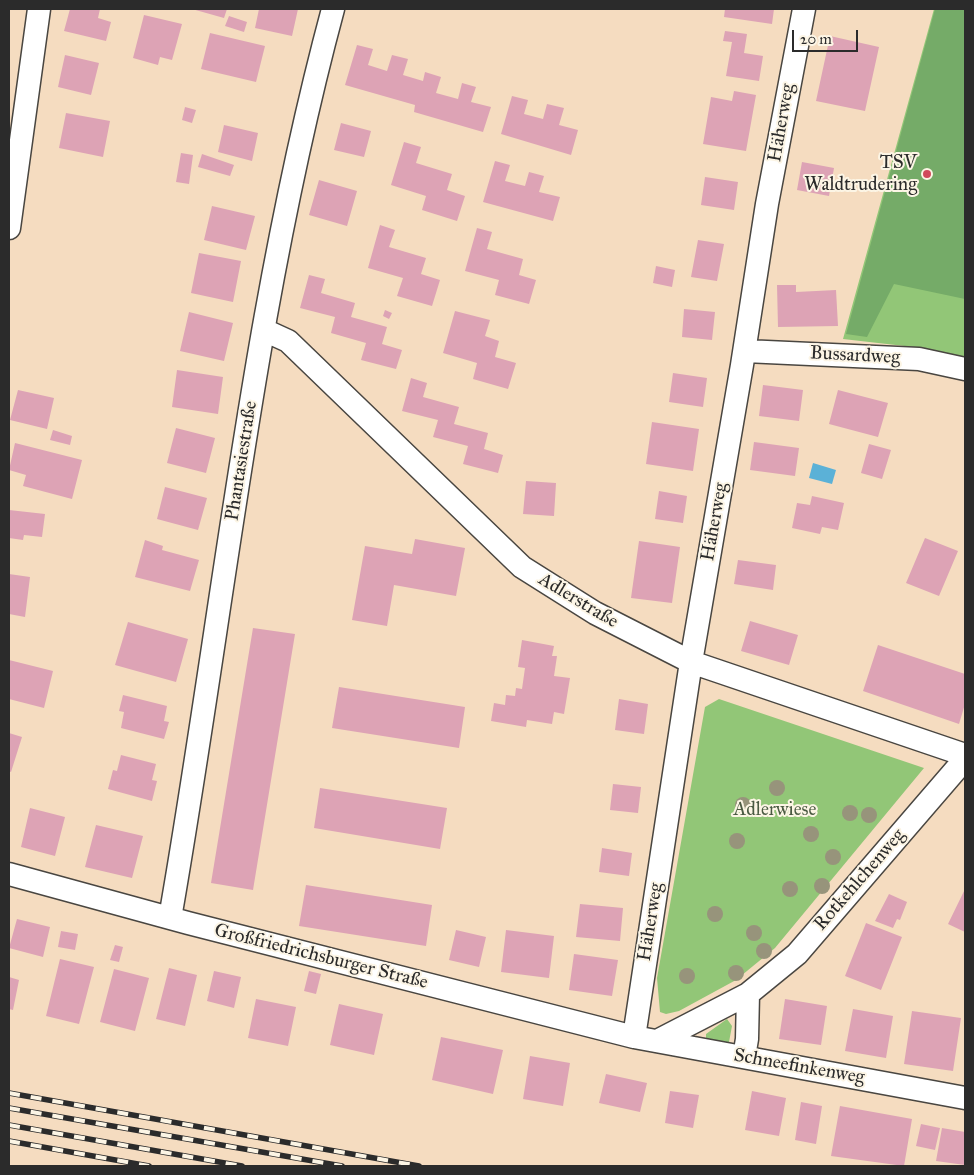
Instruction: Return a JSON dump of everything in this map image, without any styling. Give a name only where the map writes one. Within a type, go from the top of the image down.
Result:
[{"type":"street","points":[[9,228],[39,9]]},
{"type":"street","name":"Phantasiestraße","points":[[170,918],[264,330],[310,91],[333,9]]},
{"type":"street","name":"Häherweg","points":[[634,1037],[691,662],[745,350],[767,204],[804,9]]},
{"type":"street","name":"Adlerstraße","points":[[264,330],[288,341],[522,567],[595,613],[691,662],[965,755]]},
{"type":"street","name":"Bussardweg","points":[[745,350],[919,359],[965,369]]},
{"type":"street","name":"Rotkehlchenweg","points":[[657,1041],[748,994],[797,954],[965,759]]},
{"type":"street","name":"Großfriedrichsburger Straße","points":[[9,874],[170,918],[634,1037]]},
{"type":"street","points":[[744,1057],[747,1039],[748,994]]},
{"type":"street","name":"Schneefinkenweg","points":[[634,1037],[965,1098]]},
{"type":"green space","name":"TSV Waldtrudering","points":[[934,9],[965,9],[965,363],[922,348],[843,339]]},
{"type":"green space","name":"TSV Waldtrudering","points":[[935,9],[965,9],[965,299],[894,284],[867,337],[846,334]]},
{"type":"green space","name":"Adlerwiese","points":[[719,699],[924,768],[775,948],[736,980],[679,1011],[666,1014],[660,1012],[657,978],[705,707]]},
{"type":"green space","points":[[727,1019],[732,1026],[729,1042],[724,1044],[706,1040],[706,1034]]},
{"type":"water","points":[[813,463],[836,470],[832,484],[809,478]]},
{"type":"building","points":[[70,9],[100,9],[98,18],[111,22],[106,41],[64,31]]},
{"type":"building","points":[[192,9],[227,9],[224,18]]},
{"type":"building","points":[[259,9],[298,9],[292,36],[255,28]]},
{"type":"building","points":[[725,9],[774,9],[772,24],[724,17]]},
{"type":"building","points":[[144,15],[182,24],[172,60],[160,57],[158,65],[133,58]]},
{"type":"building","points":[[229,16],[247,22],[244,32],[225,26]]},
{"type":"building","points":[[725,31],[747,34],[744,53],[763,56],[759,81],[726,76],[732,42],[723,41]]},
{"type":"building","points":[[210,33],[265,46],[256,82],[201,69]]},
{"type":"building","points":[[830,36],[879,47],[865,111],[816,101]]},
{"type":"building","points":[[357,45],[373,49],[368,65],[387,71],[392,55],[408,59],[403,75],[423,81],[425,72],[441,77],[436,93],[458,99],[462,83],[476,87],[471,102],[491,107],[483,132],[414,112],[415,105],[345,85]]},
{"type":"building","points":[[65,55],[99,63],[91,95],[58,87]]},
{"type":"building","points":[[734,91],[756,95],[746,151],[703,144],[711,97],[732,101]]},
{"type":"building","points":[[512,96],[528,100],[524,114],[543,119],[547,104],[564,108],[559,125],[578,130],[571,155],[501,134]]},
{"type":"building","points":[[185,107],[196,110],[192,123],[182,120]]},
{"type":"building","points":[[66,113],[110,121],[103,157],[59,148]]},
{"type":"building","points":[[341,123],[371,131],[364,157],[334,150]]},
{"type":"building","points":[[224,125],[258,133],[252,161],[218,152]]},
{"type":"building","points":[[404,142],[421,147],[416,163],[452,174],[447,190],[465,196],[457,221],[422,210],[426,196],[391,185]]},
{"type":"building","points":[[181,153],[193,155],[189,184],[176,182]]},
{"type":"building","points":[[202,154],[234,165],[230,176],[198,167]]},
{"type":"building","points":[[495,161],[510,165],[505,181],[525,186],[529,172],[544,176],[539,192],[560,197],[553,221],[483,202]]},
{"type":"building","points":[[802,162],[834,168],[829,196],[797,190]]},
{"type":"building","points":[[705,177],[738,182],[734,210],[701,205]]},
{"type":"building","points":[[319,180],[357,191],[347,226],[309,215]]},
{"type":"building","points":[[212,206],[255,216],[246,250],[204,240]]},
{"type":"building","points":[[380,225],[395,230],[389,247],[426,258],[421,274],[440,280],[432,306],[397,296],[403,278],[368,268]]},
{"type":"building","points":[[477,228],[492,232],[487,249],[523,259],[519,275],[536,280],[529,304],[495,295],[499,280],[465,271]]},
{"type":"building","points":[[698,240],[724,244],[717,281],[691,277]]},
{"type":"building","points":[[199,253],[241,261],[233,302],[191,293]]},
{"type":"building","points":[[656,266],[675,270],[672,287],[653,283]]},
{"type":"building","points":[[309,275],[325,279],[321,293],[355,303],[351,317],[387,327],[382,344],[402,350],[396,369],[361,360],[366,343],[331,333],[335,317],[300,308]]},
{"type":"building","points":[[777,285],[796,285],[796,292],[836,290],[838,326],[778,327]]},
{"type":"building","points":[[684,309],[715,312],[712,340],[682,337]]},
{"type":"building","points":[[385,310],[392,313],[389,319],[383,316]]},
{"type":"building","points":[[455,311],[490,320],[485,336],[499,341],[495,357],[516,363],[508,389],[473,379],[477,363],[443,353]]},
{"type":"building","points":[[189,312],[233,323],[224,361],[180,351]]},
{"type":"building","points":[[177,370],[223,377],[218,414],[172,407]]},
{"type":"building","points":[[673,373],[707,378],[703,407],[669,402]]},
{"type":"building","points":[[411,378],[427,383],[423,397],[459,407],[454,424],[488,433],[484,449],[503,455],[498,473],[463,464],[468,446],[433,437],[438,420],[402,411]]},
{"type":"building","points":[[763,385],[803,390],[799,421],[759,416]]},
{"type":"building","points":[[18,390],[54,398],[47,429],[10,420]]},
{"type":"building","points":[[838,390],[888,403],[878,437],[829,424]]},
{"type":"building","points":[[652,422],[699,429],[693,471],[646,464]]},
{"type":"building","points":[[176,428],[215,438],[206,473],[167,463]]},
{"type":"building","points":[[53,430],[72,436],[70,445],[50,440]]},
{"type":"building","points":[[754,442],[799,448],[795,476],[750,470]]},
{"type":"building","points":[[15,443],[82,460],[72,499],[23,486],[26,475],[9,470]]},
{"type":"building","points":[[869,444],[891,450],[882,479],[861,473]]},
{"type":"building","points":[[526,481],[556,483],[554,516],[523,514]]},
{"type":"building","points":[[165,487],[207,498],[198,530],[157,519]]},
{"type":"building","points":[[659,491],[687,496],[683,523],[655,519]]},
{"type":"building","points":[[812,496],[844,503],[838,530],[822,527],[820,534],[792,528],[797,503],[810,505]]},
{"type":"building","points":[[9,510],[45,514],[42,537],[24,535],[23,540],[9,538]]},
{"type":"building","points":[[925,538],[958,551],[939,596],[906,583]]},
{"type":"building","points":[[415,539],[465,548],[456,596],[394,585],[387,626],[352,620],[365,546],[412,554]]},
{"type":"building","points":[[145,540],[163,546],[162,550],[199,560],[190,591],[135,577]]},
{"type":"building","points":[[639,541],[680,547],[672,603],[631,598]]},
{"type":"building","points":[[738,560],[776,565],[773,590],[734,584]]},
{"type":"building","points":[[9,574],[30,577],[25,617],[9,614]]},
{"type":"building","points":[[750,621],[798,635],[789,665],[741,651]]},
{"type":"building","points":[[128,622],[188,639],[176,682],[115,665]]},
{"type":"building","points":[[253,628],[295,634],[253,890],[211,883]]},
{"type":"building","points":[[522,640],[554,646],[552,656],[557,656],[554,676],[570,678],[564,714],[554,712],[552,724],[527,720],[526,727],[491,721],[494,703],[505,705],[506,695],[515,696],[516,688],[522,689],[525,668],[518,667]]},
{"type":"building","points":[[878,645],[965,674],[965,704],[959,724],[863,691]]},
{"type":"building","points":[[9,660],[53,671],[44,708],[9,699]]},
{"type":"building","points":[[339,687],[465,707],[459,748],[332,728]]},
{"type":"building","points":[[123,695],[167,706],[164,721],[169,722],[164,739],[121,728],[124,712],[119,711]]},
{"type":"building","points":[[619,699],[648,704],[644,734],[615,730]]},
{"type":"building","points":[[9,733],[22,737],[11,772],[9,771]]},
{"type":"building","points":[[121,755],[156,764],[152,780],[157,781],[152,801],[108,789],[113,770],[117,771]]},
{"type":"building","points":[[613,784],[641,787],[638,813],[610,810]]},
{"type":"building","points":[[320,788],[447,808],[440,849],[314,828]]},
{"type":"building","points":[[30,808],[65,817],[55,856],[21,847]]},
{"type":"building","points":[[96,825],[143,836],[132,878],[85,867]]},
{"type":"building","points":[[602,848],[632,853],[629,876],[599,872]]},
{"type":"building","points":[[306,885],[432,905],[426,946],[299,926]]},
{"type":"building","points":[[965,889],[965,932],[948,924]]},
{"type":"building","points":[[889,894],[907,902],[900,920],[897,919],[893,928],[875,921]]},
{"type":"building","points":[[580,904],[623,908],[620,941],[576,937]]},
{"type":"building","points":[[17,919],[50,927],[43,957],[9,948]]},
{"type":"building","points":[[866,923],[902,937],[881,990],[845,976]]},
{"type":"building","points":[[456,930],[486,937],[479,967],[449,960]]},
{"type":"building","points":[[506,930],[554,936],[549,978],[501,972]]},
{"type":"building","points":[[61,931],[78,934],[75,950],[58,947]]},
{"type":"building","points":[[115,945],[123,947],[119,962],[110,960]]},
{"type":"building","points":[[574,954],[618,960],[612,996],[569,990]]},
{"type":"building","points":[[60,959],[94,967],[79,1024],[46,1016]]},
{"type":"building","points":[[169,968],[197,975],[185,1026],[156,1019]]},
{"type":"building","points":[[114,969],[149,978],[135,1031],[100,1022]]},
{"type":"building","points":[[214,971],[241,977],[234,1008],[207,1001]]},
{"type":"building","points":[[309,971],[321,974],[316,994],[304,991]]},
{"type":"building","points":[[9,977],[19,980],[13,1010],[9,1009]]},
{"type":"building","points":[[256,999],[296,1007],[288,1046],[248,1038]]},
{"type":"building","points":[[785,999],[827,1006],[821,1045],[779,1039]]},
{"type":"building","points":[[339,1004],[383,1014],[374,1055],[330,1045]]},
{"type":"building","points":[[853,1009],[893,1016],[886,1058],[845,1051]]},
{"type":"building","points":[[912,1011],[961,1018],[953,1071],[904,1064]]},
{"type":"building","points":[[441,1037],[503,1050],[493,1094],[432,1080]]},
{"type":"building","points":[[530,1056],[570,1063],[563,1106],[523,1099]]},
{"type":"building","points":[[606,1074],[647,1083],[640,1112],[599,1103]]},
{"type":"building","points":[[670,1091],[699,1095],[693,1128],[665,1123]]},
{"type":"building","points":[[752,1091],[786,1098],[779,1136],[745,1130]]},
{"type":"building","points":[[801,1102],[822,1106],[816,1144],[795,1140]]},
{"type":"building","points":[[840,1106],[912,1119],[904,1166],[831,1156]]},
{"type":"building","points":[[921,1124],[940,1128],[935,1150],[916,1146]]},
{"type":"building","points":[[942,1128],[965,1132],[965,1165],[936,1161]]},
{"type":"railway","points":[[9,1093],[419,1166]]},
{"type":"railway","points":[[9,1108],[342,1166]]},
{"type":"railway","points":[[9,1125],[242,1166]]},
{"type":"railway","points":[[9,1141],[149,1166]]},
{"type":"place","name":"TSV Waldtrudering","points":[[927,174]]}]
